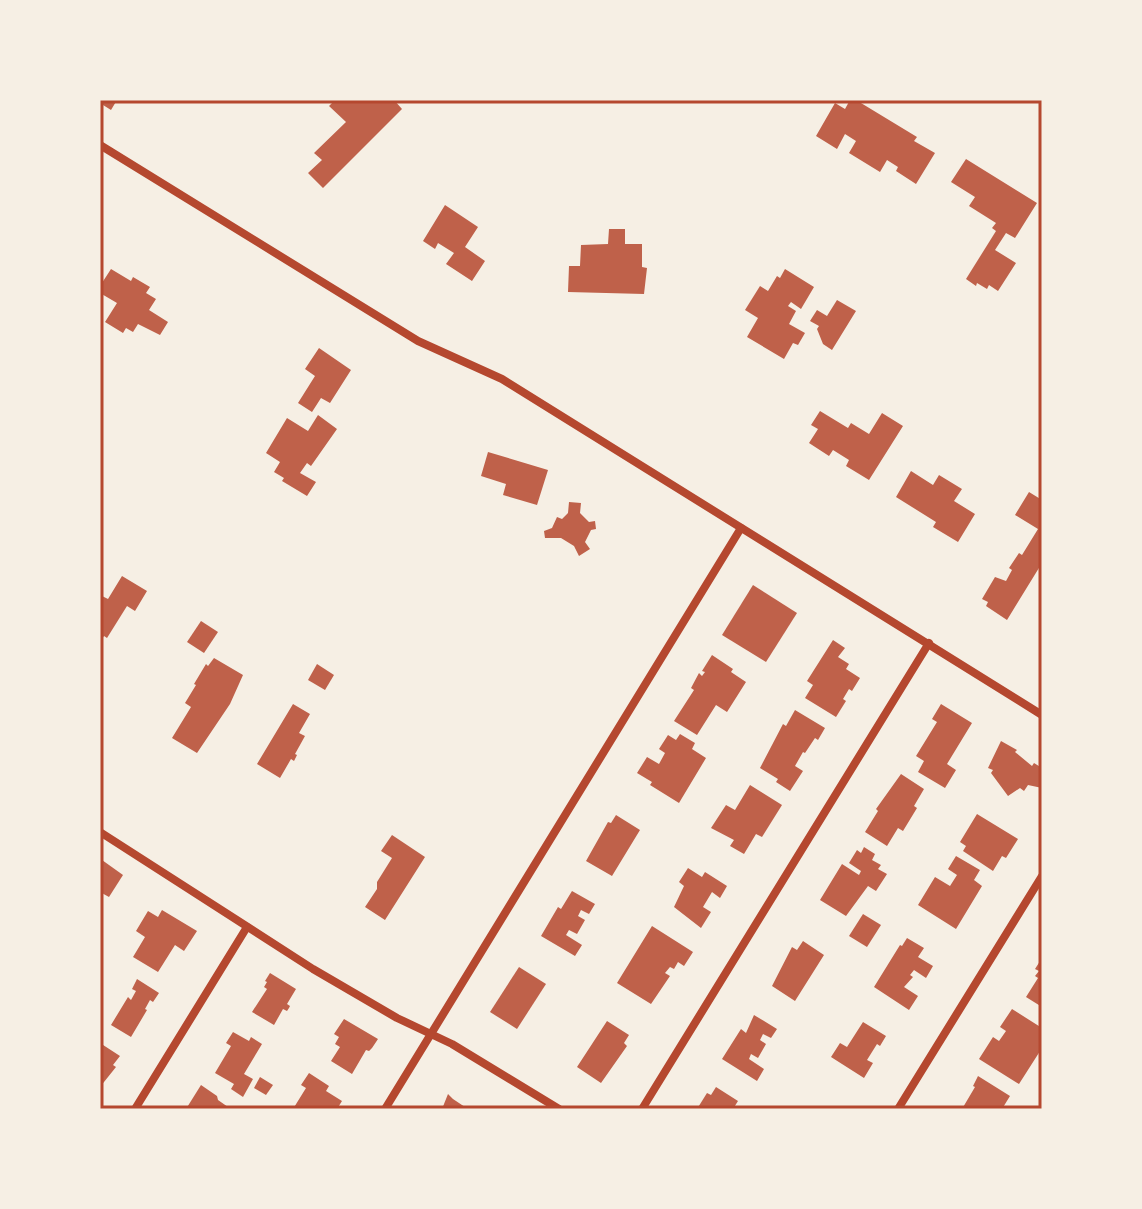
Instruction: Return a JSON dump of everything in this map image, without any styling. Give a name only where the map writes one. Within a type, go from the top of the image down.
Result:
[{"type":"street","points":[[100,145],[418,341],[502,379],[1042,715]]},
{"type":"street","points":[[385,1109],[741,528]]},
{"type":"street","points":[[642,1109],[929,643]]},
{"type":"street","points":[[100,832],[363,998],[452,1044],[559,1109]]},
{"type":"street","points":[[898,1109],[1042,876]]},
{"type":"street","points":[[135,1109],[247,927]]},
{"type":"building","points":[[100,100],[117,100],[111,110],[103,105],[100,111]]},
{"type":"building","points":[[335,100],[394,100],[402,109],[323,188],[308,173],[322,160],[314,153],[346,122],[329,106]]},
{"type":"building","points":[[850,100],[856,100],[917,137],[914,141],[935,153],[916,184],[896,171],[898,167],[887,160],[880,172],[849,153],[856,141],[845,134],[837,149],[816,136],[835,103],[845,109]]},
{"type":"building","points":[[966,159],[1037,203],[1015,238],[1006,233],[995,250],[1016,263],[998,291],[989,285],[987,289],[977,283],[976,286],[966,279],[996,231],[992,228],[996,223],[969,206],[975,197],[951,182]]},
{"type":"building","points":[[445,205],[478,227],[465,247],[485,261],[472,281],[446,264],[454,253],[438,243],[435,249],[423,241]]},
{"type":"building","points":[[609,229],[625,229],[625,244],[642,244],[642,267],[647,268],[644,294],[568,292],[569,266],[580,266],[581,245],[608,244]]},
{"type":"building","points":[[111,269],[131,281],[133,277],[150,287],[146,293],[156,299],[149,310],[168,322],[160,335],[138,324],[133,332],[126,328],[123,333],[105,322],[117,303],[100,293],[100,286]]},
{"type":"building","points":[[785,269],[814,287],[801,309],[791,302],[788,306],[796,311],[789,324],[805,333],[798,345],[793,343],[784,359],[747,337],[758,318],[745,310],[760,286],[768,291]]},
{"type":"building","points":[[837,300],[856,311],[832,350],[823,344],[817,329],[819,326],[810,321],[817,310],[827,316]]},
{"type":"building","points":[[319,348],[351,370],[330,403],[321,398],[312,412],[298,403],[315,376],[305,369]]},
{"type":"building","points":[[820,411],[848,428],[851,423],[869,434],[882,413],[903,426],[869,480],[846,466],[849,460],[833,450],[829,456],[809,443],[818,429],[811,425]]},
{"type":"building","points":[[318,415],[337,429],[311,466],[307,463],[300,473],[316,482],[307,496],[282,481],[284,478],[274,472],[280,462],[266,453],[287,418],[308,431]]},
{"type":"building","points":[[488,452],[548,470],[537,505],[503,495],[506,484],[481,476]]},
{"type":"building","points":[[911,471],[933,485],[939,475],[962,489],[954,501],[975,514],[958,542],[933,527],[936,522],[896,497]]},
{"type":"building","points":[[1029,492],[1042,500],[1042,563],[1007,620],[986,606],[988,602],[982,599],[995,577],[1006,581],[1012,570],[1009,568],[1019,553],[1022,555],[1038,529],[1015,515]]},
{"type":"building","points":[[569,502],[581,503],[580,513],[589,522],[595,521],[596,529],[591,530],[585,542],[590,549],[579,556],[574,546],[561,538],[545,538],[544,531],[552,528],[557,517],[562,519],[568,513]]},
{"type":"building","points":[[122,576],[147,591],[135,611],[127,606],[107,638],[104,636],[100,642],[100,595],[108,599]]},
{"type":"building","points":[[753,585],[797,613],[766,662],[722,635]]},
{"type":"building","points":[[201,621],[218,632],[204,653],[187,642]]},
{"type":"building","points":[[833,640],[845,648],[838,657],[849,664],[846,669],[860,678],[852,691],[849,689],[836,717],[805,698],[813,685],[807,681]]},
{"type":"building","points":[[712,655],[746,682],[727,712],[716,705],[697,735],[674,721],[694,690],[691,688],[699,673],[702,676],[705,672],[702,671]]},
{"type":"building","points":[[214,658],[243,675],[230,704],[197,753],[172,738],[191,707],[185,703],[194,684],[206,664],[208,666]]},
{"type":"building","points":[[317,664],[334,675],[325,690],[308,680]]},
{"type":"building","points":[[293,704],[310,714],[299,733],[305,736],[297,755],[294,761],[291,759],[280,778],[257,764]]},
{"type":"building","points":[[941,704],[972,723],[947,764],[956,770],[945,788],[918,772],[924,761],[916,756],[937,722],[932,719]]},
{"type":"building","points":[[795,710],[825,728],[795,766],[803,771],[790,791],[760,768],[783,724],[786,726]]},
{"type":"building","points":[[680,734],[695,743],[692,749],[706,758],[679,803],[637,773],[647,757],[659,764],[665,753],[659,749],[668,735],[676,740]]},
{"type":"building","points":[[1001,741],[1017,750],[1015,752],[1032,766],[1034,763],[1042,768],[1042,788],[1028,785],[1024,791],[1020,788],[1008,796],[991,773],[993,770],[988,768]]},
{"type":"building","points":[[901,774],[924,789],[903,831],[898,828],[887,846],[865,832],[878,811],[876,809]]},
{"type":"building","points":[[750,785],[782,805],[762,837],[756,834],[744,854],[730,846],[734,840],[711,828],[726,805],[735,810]]},
{"type":"building","points":[[977,814],[1018,839],[993,871],[963,851],[966,846],[960,842]]},
{"type":"building","points":[[616,815],[640,830],[612,876],[586,861],[608,822],[611,823]]},
{"type":"building","points":[[392,835],[425,857],[385,920],[365,907],[392,858],[381,851]]},
{"type":"building","points":[[864,847],[875,854],[872,860],[881,865],[878,869],[887,874],[876,891],[868,886],[846,916],[820,900],[842,864],[859,875],[861,871],[849,863],[857,850],[861,853]]},
{"type":"building","points":[[956,856],[980,870],[974,880],[982,886],[956,929],[918,905],[935,877],[950,886],[957,875],[948,869]]},
{"type":"building","points":[[102,860],[123,875],[109,897],[100,892]]},
{"type":"building","points":[[688,868],[702,877],[705,872],[727,886],[720,898],[712,892],[703,907],[711,912],[701,928],[674,907],[684,886],[679,882]]},
{"type":"building","points":[[572,891],[595,904],[589,914],[581,910],[578,916],[585,920],[577,934],[569,930],[566,935],[582,945],[575,956],[541,936],[558,907],[561,909]]},
{"type":"building","points":[[162,910],[197,931],[184,951],[175,945],[158,972],[133,957],[145,937],[136,931],[148,911],[158,917]]},
{"type":"building","points":[[863,914],[881,925],[867,947],[849,936]]},
{"type":"building","points":[[652,926],[693,952],[684,966],[678,962],[674,969],[670,967],[665,973],[670,976],[651,1004],[617,983]]},
{"type":"building","points":[[907,938],[924,948],[918,957],[933,966],[926,978],[914,970],[910,975],[913,977],[904,987],[918,996],[909,1010],[874,987]]},
{"type":"building","points":[[803,941],[824,955],[795,1001],[772,986],[792,947],[797,950]]},
{"type":"building","points":[[1042,958],[1042,1007],[1026,997],[1038,978],[1035,976],[1039,971],[1035,969]]},
{"type":"building","points":[[519,967],[546,984],[517,1029],[490,1012]]},
{"type":"building","points":[[270,973],[296,989],[287,1004],[289,1008],[287,1011],[283,1009],[274,1025],[252,1012],[267,989],[264,987],[265,981]]},
{"type":"building","points":[[137,979],[159,993],[153,1002],[150,1000],[131,1037],[111,1025],[128,997],[131,1000]]},
{"type":"building","points":[[1012,1009],[1042,1028],[1042,1048],[1019,1084],[979,1059],[993,1037],[999,1041],[1006,1031],[1000,1027]]},
{"type":"building","points":[[754,1015],[777,1029],[771,1038],[763,1034],[760,1040],[766,1044],[758,1058],[751,1054],[749,1059],[764,1069],[757,1081],[722,1059],[741,1029],[746,1033]]},
{"type":"building","points":[[344,1019],[378,1039],[369,1051],[366,1050],[352,1074],[331,1061],[340,1047],[335,1044],[339,1037],[334,1034]]},
{"type":"building","points":[[607,1021],[629,1035],[624,1043],[627,1046],[601,1083],[577,1067]]},
{"type":"building","points":[[863,1022],[886,1036],[867,1060],[873,1063],[864,1078],[831,1057],[840,1043],[847,1047]]},
{"type":"building","points":[[233,1032],[262,1044],[244,1074],[253,1079],[243,1097],[231,1089],[234,1084],[215,1073],[231,1046],[226,1043]]},
{"type":"building","points":[[100,1043],[120,1056],[113,1065],[116,1067],[100,1087]]},
{"type":"building","points":[[309,1073],[329,1086],[326,1091],[342,1101],[337,1109],[293,1109],[306,1088],[301,1085]]},
{"type":"building","points":[[978,1076],[1010,1096],[1002,1109],[962,1109]]},
{"type":"building","points":[[260,1077],[273,1085],[266,1095],[254,1088]]},
{"type":"building","points":[[201,1085],[217,1096],[227,1109],[186,1109]]},
{"type":"building","points":[[716,1087],[738,1101],[733,1109],[697,1109],[707,1093],[711,1095]]},
{"type":"building","points":[[448,1094],[453,1099],[468,1109],[442,1109]]}]
